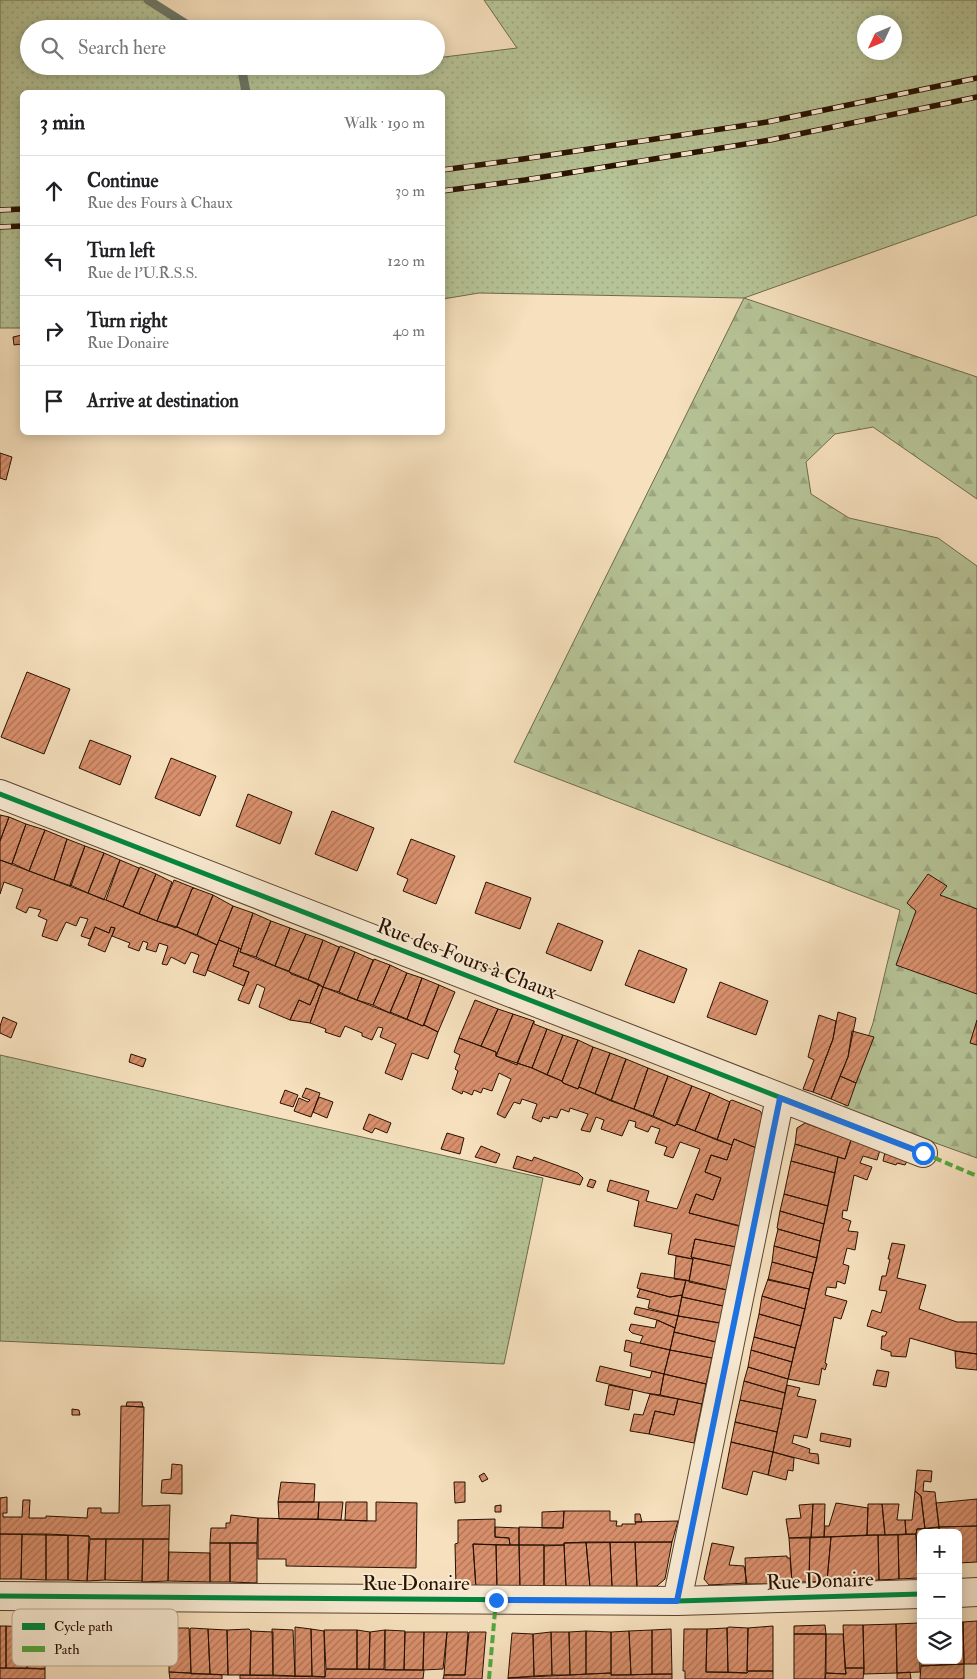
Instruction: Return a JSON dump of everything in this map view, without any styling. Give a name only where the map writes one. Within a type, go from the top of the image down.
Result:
[{"type":"street","name":"Rue des Fours à Chaux","points":[[0,794],[923,1153]]},
{"type":"street","points":[[677,1601],[780,1098]]},
{"type":"street","points":[[962,1593],[977,1592]]},
{"type":"street","name":"Rue Donaire","points":[[0,1596],[677,1601],[917,1594]]},
{"type":"green space","points":[[0,0],[148,0],[180,20],[20,20],[20,75],[445,75],[445,57],[517,48],[484,0],[977,0],[977,215],[744,298],[479,293],[445,299],[445,90],[20,90],[20,328],[0,328]]},
{"type":"green space","points":[[744,298],[977,377],[977,499],[873,427],[835,434],[806,462],[811,494],[849,518],[938,538],[977,566],[977,1158],[844,1110],[873,1023],[900,910],[514,762]]},
{"type":"green space","points":[[0,1055],[543,1178],[504,1364],[0,1341]]},
{"type":"building","points":[[20,335],[20,344],[14,345],[13,337]]},
{"type":"building","points":[[0,453],[12,457],[6,480],[0,478]]},
{"type":"building","points":[[27,672],[70,689],[44,754],[1,737]]},
{"type":"building","points":[[90,740],[131,756],[120,785],[79,768]]},
{"type":"building","points":[[171,758],[216,776],[200,816],[155,798]]},
{"type":"building","points":[[248,794],[292,812],[280,844],[236,826]]},
{"type":"building","points":[[332,811],[374,828],[357,871],[315,854]]},
{"type":"building","points":[[0,815],[9,817],[0,841]]},
{"type":"building","points":[[9,817],[26,824],[12,864],[0,860],[0,841]]},
{"type":"building","points":[[26,824],[45,830],[29,871],[12,863]]},
{"type":"building","points":[[45,830],[67,839],[54,880],[29,871]]},
{"type":"building","points":[[67,839],[85,846],[71,886],[54,880]]},
{"type":"building","points":[[411,839],[455,856],[436,904],[403,891],[408,879],[397,874]]},
{"type":"building","points":[[85,846],[104,853],[88,893],[70,885]]},
{"type":"building","points":[[104,853],[120,860],[104,900],[88,893]]},
{"type":"building","points":[[0,860],[177,927],[217,945],[205,976],[193,972],[199,955],[191,952],[185,964],[171,957],[167,965],[162,964],[168,946],[159,943],[156,952],[146,949],[148,943],[143,941],[139,951],[128,947],[130,943],[112,936],[115,928],[111,927],[109,933],[95,927],[90,939],[81,936],[88,919],[80,917],[76,926],[66,922],[57,941],[42,936],[47,920],[38,916],[41,910],[29,907],[26,913],[16,908],[23,889],[4,882],[0,894]]},
{"type":"building","points":[[120,860],[139,868],[123,907],[106,900]]},
{"type":"building","points":[[140,867],[156,874],[139,914],[123,907]]},
{"type":"building","points":[[156,874],[172,882],[157,921],[139,914]]},
{"type":"building","points":[[928,874],[947,886],[940,895],[977,909],[977,994],[896,965],[916,911],[907,903]]},
{"type":"building","points":[[174,880],[194,888],[176,928],[157,921]]},
{"type":"building","points":[[486,882],[531,898],[520,929],[475,913]]},
{"type":"building","points":[[194,888],[213,895],[197,935],[177,927]]},
{"type":"building","points":[[213,895],[233,906],[217,945],[197,935]]},
{"type":"building","points":[[233,906],[253,913],[241,949],[219,940]]},
{"type":"building","points":[[253,913],[271,921],[256,957],[240,952]]},
{"type":"building","points":[[271,921],[290,928],[275,966],[256,957]]},
{"type":"building","points":[[558,923],[603,941],[591,971],[546,953]]},
{"type":"building","points":[[95,927],[109,933],[111,927],[115,928],[105,952],[88,945]]},
{"type":"building","points":[[290,928],[306,934],[289,971],[275,966]]},
{"type":"building","points":[[306,934],[323,940],[308,980],[291,974],[289,971]]},
{"type":"building","points":[[219,940],[239,948],[233,966],[249,972],[244,986],[207,970]]},
{"type":"building","points":[[323,940],[339,947],[323,987],[308,980]]},
{"type":"building","points":[[340,946],[355,952],[339,992],[323,987]]},
{"type":"building","points":[[239,948],[241,949],[240,952],[319,984],[310,1005],[299,1000],[290,1020],[259,1007],[265,988],[257,984],[249,1004],[238,1000],[249,972],[233,966]]},
{"type":"building","points":[[639,950],[687,969],[674,1003],[625,985]]},
{"type":"building","points":[[355,952],[373,960],[357,1000],[339,992]]},
{"type":"building","points":[[374,959],[390,965],[373,1005],[357,1000]]},
{"type":"building","points":[[390,965],[407,973],[390,1013],[373,1005]]},
{"type":"building","points":[[407,973],[422,978],[407,1019],[390,1012]]},
{"type":"building","points":[[422,978],[439,985],[423,1026],[407,1019]]},
{"type":"building","points":[[720,982],[768,1001],[756,1035],[707,1017]]},
{"type":"building","points":[[319,984],[323,987],[310,1023],[290,1020],[299,1000],[310,1005]]},
{"type":"building","points":[[439,985],[455,992],[438,1032],[424,1025]]},
{"type":"building","points":[[323,987],[438,1032],[428,1059],[412,1053],[402,1080],[385,1073],[396,1044],[380,1037],[383,1028],[378,1027],[372,1040],[362,1036],[362,1033],[345,1026],[340,1037],[325,1032],[326,1029],[310,1023]]},
{"type":"building","points":[[475,1000],[498,1009],[481,1046],[459,1038]]},
{"type":"building","points":[[498,1009],[513,1014],[496,1056],[496,1052],[481,1046]]},
{"type":"building","points":[[838,1012],[856,1018],[848,1057],[831,1099],[813,1092],[833,1039]]},
{"type":"building","points":[[513,1014],[534,1021],[517,1065],[496,1056]]},
{"type":"building","points":[[819,1015],[836,1021],[833,1039],[813,1092],[803,1089],[814,1060],[808,1057]]},
{"type":"building","points":[[3,1017],[17,1023],[11,1038],[0,1033]]},
{"type":"building","points":[[977,1020],[977,1045],[970,1043]]},
{"type":"building","points":[[534,1021],[534,1024],[547,1029],[532,1068],[517,1063]]},
{"type":"building","points":[[547,1029],[563,1035],[547,1075],[532,1068]]},
{"type":"building","points":[[852,1031],[874,1037],[856,1083],[840,1076],[848,1057]]},
{"type":"building","points":[[563,1035],[578,1040],[562,1081],[547,1075]]},
{"type":"building","points":[[459,1038],[496,1052],[496,1056],[532,1068],[578,1089],[579,1087],[675,1126],[677,1124],[732,1145],[727,1160],[711,1155],[705,1172],[721,1178],[713,1200],[696,1194],[689,1213],[742,1227],[736,1247],[695,1239],[691,1257],[693,1259],[668,1254],[672,1234],[634,1226],[639,1201],[607,1191],[610,1180],[649,1191],[646,1201],[677,1209],[700,1149],[680,1142],[673,1158],[664,1155],[667,1147],[655,1143],[660,1129],[651,1126],[648,1132],[635,1127],[636,1122],[629,1120],[622,1136],[601,1129],[604,1120],[596,1117],[590,1132],[581,1130],[588,1114],[570,1108],[569,1112],[561,1109],[557,1118],[550,1116],[549,1119],[543,1117],[541,1122],[532,1118],[537,1104],[522,1099],[520,1104],[514,1102],[505,1118],[497,1114],[511,1079],[499,1073],[492,1091],[483,1088],[481,1093],[474,1090],[472,1095],[463,1091],[462,1094],[452,1089],[458,1071],[455,1069],[460,1055],[454,1052]]},
{"type":"building","points":[[578,1040],[593,1047],[578,1089],[562,1081]]},
{"type":"building","points":[[593,1047],[610,1053],[595,1094],[579,1087]]},
{"type":"building","points":[[610,1053],[626,1059],[611,1101],[595,1094]]},
{"type":"building","points":[[131,1054],[146,1059],[143,1067],[129,1062]]},
{"type":"building","points":[[626,1059],[648,1068],[634,1109],[611,1101]]},
{"type":"building","points":[[648,1068],[668,1076],[653,1116],[634,1109]]},
{"type":"building","points":[[668,1076],[692,1086],[675,1126],[653,1116]]},
{"type":"building","points":[[840,1076],[856,1083],[848,1106],[831,1099]]},
{"type":"building","points":[[692,1086],[710,1093],[695,1131],[677,1124]]},
{"type":"building","points":[[306,1088],[320,1093],[311,1117],[294,1111],[299,1098],[308,1102],[310,1100],[302,1097]]},
{"type":"building","points":[[285,1090],[298,1095],[293,1107],[280,1103]]},
{"type":"building","points":[[710,1093],[730,1102],[717,1140],[695,1131]]},
{"type":"building","points":[[319,1097],[333,1102],[327,1118],[313,1112]]},
{"type":"building","points":[[732,1100],[760,1111],[766,1121],[759,1149],[734,1139],[732,1145],[717,1140],[730,1101]]},
{"type":"building","points":[[369,1114],[391,1123],[387,1133],[375,1128],[372,1133],[363,1129]]},
{"type":"building","points":[[805,1123],[851,1140],[845,1159],[795,1144],[797,1128]]},
{"type":"building","points":[[447,1133],[464,1138],[460,1154],[441,1149]]},
{"type":"building","points":[[734,1139],[759,1149],[741,1226],[689,1213],[696,1194],[713,1200],[721,1178],[705,1172],[711,1155],[727,1160]]},
{"type":"building","points":[[851,1140],[880,1150],[877,1160],[863,1156],[860,1163],[872,1167],[867,1180],[854,1175],[847,1211],[843,1210],[842,1218],[851,1221],[848,1231],[858,1232],[855,1250],[847,1248],[843,1264],[849,1266],[845,1284],[837,1281],[836,1288],[827,1287],[825,1295],[847,1301],[841,1319],[834,1317],[825,1363],[827,1364],[825,1370],[822,1368],[819,1385],[788,1379],[838,1157],[845,1159]]},
{"type":"building","points":[[795,1144],[838,1157],[835,1173],[791,1161]]},
{"type":"building","points":[[481,1146],[500,1154],[496,1163],[475,1157]]},
{"type":"building","points":[[885,1152],[908,1159],[905,1165],[897,1163],[896,1165],[883,1161]]},
{"type":"building","points":[[517,1156],[532,1161],[534,1157],[578,1173],[583,1178],[580,1185],[513,1168]]},
{"type":"building","points":[[791,1161],[835,1173],[828,1206],[784,1194]]},
{"type":"building","points":[[590,1179],[596,1181],[593,1188],[587,1186]]},
{"type":"building","points":[[784,1194],[828,1206],[824,1224],[780,1211]]},
{"type":"building","points":[[780,1211],[824,1224],[820,1241],[778,1229]]},
{"type":"building","points":[[778,1229],[820,1241],[817,1258],[774,1246]]},
{"type":"building","points":[[695,1239],[736,1247],[732,1266],[691,1257]]},
{"type":"building","points":[[892,1243],[905,1245],[897,1278],[926,1285],[919,1309],[957,1322],[977,1322],[977,1354],[955,1351],[910,1338],[906,1357],[891,1356],[891,1352],[881,1349],[882,1336],[885,1336],[887,1332],[867,1326],[872,1310],[881,1313],[887,1291],[879,1290],[882,1276],[886,1276]]},
{"type":"building","points":[[774,1246],[817,1258],[813,1273],[772,1262]]},
{"type":"building","points":[[676,1256],[693,1259],[689,1281],[674,1279]]},
{"type":"building","points":[[693,1258],[732,1266],[727,1290],[689,1282]]},
{"type":"building","points":[[772,1262],[813,1273],[809,1289],[768,1280]]},
{"type":"building","points":[[641,1273],[686,1280],[682,1295],[670,1297],[637,1288]]},
{"type":"building","points":[[768,1279],[809,1289],[805,1309],[762,1296]]},
{"type":"building","points":[[686,1280],[727,1290],[723,1306],[682,1297]]},
{"type":"building","points":[[640,1289],[670,1297],[682,1295],[678,1316],[648,1308],[650,1300],[637,1297]]},
{"type":"building","points":[[762,1296],[805,1309],[801,1326],[759,1314]]},
{"type":"building","points":[[682,1297],[723,1306],[720,1323],[678,1316]]},
{"type":"building","points":[[636,1307],[678,1316],[675,1328],[657,1320],[634,1314]]},
{"type":"building","points":[[759,1314],[801,1326],[795,1348],[754,1337]]},
{"type":"building","points":[[678,1316],[720,1323],[716,1342],[674,1332]]},
{"type":"building","points":[[657,1320],[675,1328],[670,1350],[640,1343],[643,1336],[632,1333],[629,1330],[631,1324],[655,1328]]},
{"type":"building","points":[[674,1332],[716,1342],[712,1358],[670,1350]]},
{"type":"building","points":[[754,1337],[795,1348],[792,1362],[751,1350]]},
{"type":"building","points":[[626,1340],[670,1350],[664,1374],[630,1366],[632,1353],[624,1351]]},
{"type":"building","points":[[670,1350],[712,1358],[706,1384],[664,1374]]},
{"type":"building","points":[[751,1350],[792,1362],[788,1379],[748,1367]]},
{"type":"building","points":[[955,1351],[977,1354],[977,1370],[956,1368]]},
{"type":"building","points":[[600,1366],[650,1378],[652,1371],[664,1374],[660,1395],[596,1381]]},
{"type":"building","points":[[748,1367],[788,1379],[785,1393],[744,1381]]},
{"type":"building","points":[[877,1370],[889,1372],[886,1387],[873,1385]]},
{"type":"building","points":[[664,1374],[706,1384],[702,1404],[660,1395]]},
{"type":"building","points":[[744,1381],[785,1393],[782,1409],[740,1400]]},
{"type":"building","points":[[609,1385],[633,1390],[629,1410],[605,1405]]},
{"type":"building","points":[[787,1385],[800,1388],[797,1396],[816,1400],[807,1438],[794,1435],[792,1443],[810,1449],[809,1453],[818,1454],[819,1464],[773,1452]]},
{"type":"building","points":[[650,1394],[678,1399],[674,1415],[655,1411],[649,1434],[630,1431],[634,1414],[643,1415]]},
{"type":"building","points":[[678,1399],[702,1404],[694,1443],[649,1434],[655,1411],[674,1415]]},
{"type":"building","points":[[740,1400],[782,1409],[777,1432],[735,1422]]},
{"type":"building","points":[[127,1402],[142,1402],[143,1407],[126,1406]]},
{"type":"building","points":[[121,1406],[144,1407],[142,1506],[170,1505],[169,1539],[90,1539],[89,1536],[0,1534],[0,1498],[7,1497],[7,1513],[3,1513],[3,1517],[22,1517],[23,1500],[30,1500],[29,1518],[46,1518],[46,1516],[87,1518],[88,1508],[101,1508],[101,1513],[119,1513]]},
{"type":"building","points":[[72,1409],[79,1410],[80,1415],[72,1415]]},
{"type":"building","points":[[735,1422],[777,1432],[773,1452],[731,1442]]},
{"type":"building","points":[[821,1433],[851,1439],[850,1447],[820,1441]]},
{"type":"building","points":[[731,1442],[773,1452],[768,1475],[753,1471],[747,1495],[722,1488]]},
{"type":"building","points":[[773,1452],[794,1458],[793,1471],[788,1470],[786,1480],[768,1475]]},
{"type":"building","points":[[172,1464],[182,1465],[182,1494],[161,1493],[162,1480],[171,1479]]},
{"type":"building","points":[[917,1470],[932,1471],[931,1482],[924,1481],[923,1491],[935,1492],[939,1527],[925,1529],[921,1496],[915,1491]]},
{"type":"building","points":[[484,1473],[488,1479],[482,1482],[479,1476]]},
{"type":"building","points":[[281,1482],[315,1484],[314,1502],[278,1502]]},
{"type":"building","points":[[454,1482],[465,1482],[465,1502],[455,1503]]},
{"type":"building","points":[[915,1491],[921,1496],[925,1529],[917,1529],[916,1534],[906,1534],[905,1520],[912,1520]]},
{"type":"building","points":[[977,1499],[977,1526],[939,1527],[936,1503]]},
{"type":"building","points":[[278,1502],[319,1502],[318,1519],[279,1519]]},
{"type":"building","points":[[319,1502],[343,1502],[341,1520],[318,1519]]},
{"type":"building","points":[[346,1502],[367,1502],[367,1521],[345,1520]]},
{"type":"building","points":[[376,1502],[417,1503],[416,1568],[286,1566],[286,1559],[258,1559],[258,1518],[376,1521]]},
{"type":"building","points":[[836,1503],[868,1508],[867,1535],[824,1537],[825,1526],[829,1526]]},
{"type":"building","points":[[813,1504],[811,1538],[789,1538],[786,1519],[801,1518],[799,1505]]},
{"type":"building","points":[[813,1504],[825,1504],[824,1537],[811,1538]]},
{"type":"building","points":[[868,1504],[882,1504],[885,1535],[867,1535]]},
{"type":"building","points":[[882,1504],[899,1504],[897,1520],[905,1520],[906,1534],[885,1535]]},
{"type":"building","points":[[501,1505],[501,1512],[495,1512],[495,1506]]},
{"type":"building","points":[[564,1511],[563,1528],[542,1528],[542,1512]]},
{"type":"building","points":[[564,1511],[610,1511],[610,1521],[617,1521],[616,1526],[636,1524],[635,1522],[678,1521],[672,1542],[519,1545],[519,1527],[563,1528]]},
{"type":"building","points":[[635,1514],[640,1514],[642,1522],[635,1522]]},
{"type":"building","points":[[231,1515],[258,1518],[257,1543],[210,1543],[211,1528],[226,1528],[226,1523],[230,1523]]},
{"type":"building","points":[[495,1519],[495,1537],[509,1538],[510,1545],[473,1544],[476,1588],[456,1588],[455,1544],[458,1543],[458,1520]]},
{"type":"building","points":[[977,1526],[977,1562],[962,1563],[962,1529],[939,1529],[939,1527]]},
{"type":"building","points":[[495,1527],[519,1528],[519,1545],[510,1545],[509,1538],[495,1537]]},
{"type":"building","points":[[939,1527],[939,1529],[917,1529]]},
{"type":"building","points":[[0,1534],[22,1534],[21,1579],[0,1579]]},
{"type":"building","points":[[22,1534],[46,1534],[46,1580],[21,1579]]},
{"type":"building","points":[[46,1534],[68,1535],[68,1580],[46,1580]]},
{"type":"building","points":[[916,1534],[917,1578],[899,1579],[898,1535]]},
{"type":"building","points":[[68,1535],[89,1536],[87,1581],[68,1580]]},
{"type":"building","points":[[878,1535],[879,1580],[827,1581],[831,1537]]},
{"type":"building","points":[[878,1535],[898,1535],[899,1579],[879,1580]]},
{"type":"building","points":[[810,1537],[809,1582],[792,1582],[789,1538]]},
{"type":"building","points":[[810,1537],[831,1537],[827,1581],[809,1582]]},
{"type":"building","points":[[90,1539],[106,1539],[105,1580],[87,1581]]},
{"type":"building","points":[[106,1539],[143,1539],[142,1581],[105,1580]]},
{"type":"building","points":[[143,1539],[169,1539],[168,1581],[142,1582]]},
{"type":"building","points":[[586,1542],[590,1587],[566,1587],[564,1543]]},
{"type":"building","points":[[586,1542],[610,1542],[612,1587],[590,1587]]},
{"type":"building","points":[[610,1542],[635,1542],[637,1587],[612,1587]]},
{"type":"building","points":[[635,1542],[672,1542],[665,1579],[657,1586],[637,1587]]},
{"type":"building","points":[[210,1543],[230,1543],[230,1582],[210,1582]]},
{"type":"building","points":[[230,1543],[257,1543],[257,1583],[230,1582]]},
{"type":"building","points":[[712,1543],[734,1547],[729,1565],[744,1566],[747,1583],[709,1585],[704,1579]]},
{"type":"building","points":[[473,1544],[496,1545],[497,1589],[476,1588]]},
{"type":"building","points":[[496,1545],[519,1545],[520,1589],[497,1589]]},
{"type":"building","points":[[519,1545],[544,1545],[544,1588],[520,1589]]},
{"type":"building","points":[[564,1545],[566,1587],[544,1588],[544,1546]]},
{"type":"building","points":[[169,1552],[210,1553],[210,1582],[168,1581]]},
{"type":"building","points":[[787,1556],[787,1558],[790,1558],[792,1582],[789,1584],[746,1584],[745,1558]]},
{"type":"building","points":[[977,1621],[977,1664],[964,1664],[963,1622]]},
{"type":"building","points":[[963,1622],[964,1664],[941,1665],[962,1664]]},
{"type":"building","points":[[917,1623],[917,1664],[920,1664],[920,1672],[897,1673],[896,1624]]},
{"type":"building","points":[[896,1624],[897,1673],[864,1674],[863,1625]]},
{"type":"building","points":[[825,1625],[826,1634],[794,1634],[794,1626]]},
{"type":"building","points":[[843,1625],[863,1625],[864,1668],[845,1668]]},
{"type":"building","points":[[0,1626],[6,1626],[6,1668],[0,1668]]},
{"type":"building","points":[[6,1626],[12,1626],[12,1666],[27,1666],[27,1668],[6,1668]]},
{"type":"building","points":[[773,1626],[773,1671],[747,1671],[748,1628]]},
{"type":"building","points":[[295,1627],[311,1629],[312,1676],[295,1676]]},
{"type":"building","points":[[178,1628],[189,1628],[191,1673],[169,1672],[169,1666],[178,1666]]},
{"type":"building","points":[[191,1628],[208,1629],[210,1674],[191,1674]]},
{"type":"building","points":[[727,1628],[748,1628],[747,1673],[728,1672]]},
{"type":"building","points":[[727,1628],[728,1672],[706,1672],[707,1629]]},
{"type":"building","points":[[208,1629],[227,1630],[228,1675],[210,1674]]},
{"type":"building","points":[[249,1629],[251,1631],[250,1675],[228,1675],[227,1630]]},
{"type":"building","points":[[272,1629],[293,1630],[295,1676],[273,1675]]},
{"type":"building","points":[[311,1629],[324,1631],[325,1677],[312,1676]]},
{"type":"building","points":[[671,1629],[672,1674],[652,1674],[652,1630]]},
{"type":"building","points":[[684,1629],[707,1629],[706,1672],[747,1673],[749,1671],[773,1671],[773,1679],[685,1679],[685,1671],[683,1671]]},
{"type":"building","points":[[324,1630],[357,1630],[357,1669],[326,1669]]},
{"type":"building","points":[[357,1630],[370,1632],[369,1669],[357,1669]]},
{"type":"building","points":[[385,1630],[384,1669],[369,1669],[370,1632]]},
{"type":"building","points":[[385,1630],[405,1631],[404,1670],[385,1670]]},
{"type":"building","points":[[652,1630],[652,1674],[631,1675],[629,1631]]},
{"type":"building","points":[[251,1631],[273,1632],[273,1675],[250,1675]]},
{"type":"building","points":[[586,1631],[586,1674],[570,1675],[569,1632]]},
{"type":"building","points":[[586,1631],[611,1632],[611,1673],[586,1674]]},
{"type":"building","points":[[629,1631],[631,1675],[611,1675],[611,1632]]},
{"type":"building","points":[[405,1632],[424,1632],[423,1670],[404,1670]]},
{"type":"building","points":[[424,1632],[447,1632],[443,1669],[423,1670]]},
{"type":"building","points":[[447,1632],[468,1632],[465,1675],[444,1675]]},
{"type":"building","points":[[469,1632],[486,1632],[482,1679],[443,1679],[444,1675],[465,1675]]},
{"type":"building","points":[[551,1632],[552,1675],[534,1676],[533,1634]]},
{"type":"building","points":[[551,1632],[569,1632],[570,1675],[552,1675]]},
{"type":"building","points":[[512,1633],[533,1634],[534,1676],[508,1678]]},
{"type":"building","points":[[794,1634],[826,1634],[825,1679],[794,1679]]},
{"type":"building","points":[[826,1634],[843,1634],[846,1674],[826,1673]]},
{"type":"building","points":[[921,1664],[941,1664],[941,1665],[921,1666]]},
{"type":"building","points":[[964,1664],[964,1679],[920,1679],[921,1666]]},
{"type":"building","points":[[27,1666],[45,1666],[45,1669],[27,1668]]},
{"type":"building","points":[[0,1668],[45,1669],[45,1679],[0,1679]]},
{"type":"building","points":[[845,1668],[864,1668],[863,1679],[825,1679],[826,1673],[846,1674]]},
{"type":"building","points":[[326,1669],[424,1670],[423,1679],[240,1679],[240,1675],[325,1677]]},
{"type":"building","points":[[169,1672],[222,1675],[222,1679],[170,1679]]},
{"type":"building","points":[[910,1672],[911,1679],[897,1679],[897,1673]]},
{"type":"building","points":[[611,1673],[611,1675],[672,1674],[672,1679],[508,1679],[508,1678]]},
{"type":"waterway","points":[[148,0],[180,20]]},
{"type":"waterway","points":[[243,75],[246,90]]},
{"type":"railway","points":[[445,170],[767,122],[977,78]]},
{"type":"railway","points":[[445,191],[525,180],[770,140],[977,97]]},
{"type":"railway","points":[[0,210],[20,209]]},
{"type":"railway","points":[[0,227],[20,226]]},
{"type":"marked path","points":[[923,1153],[977,1176]]},
{"type":"marked path","points":[[489,1679],[496,1600]]},
{"type":"cycle path","points":[[0,794],[923,1153]]},
{"type":"cycle path","points":[[0,1596],[677,1601],[917,1594]]},
{"type":"route","points":[[496,1600],[677,1601],[780,1098],[923,1153]]}]
